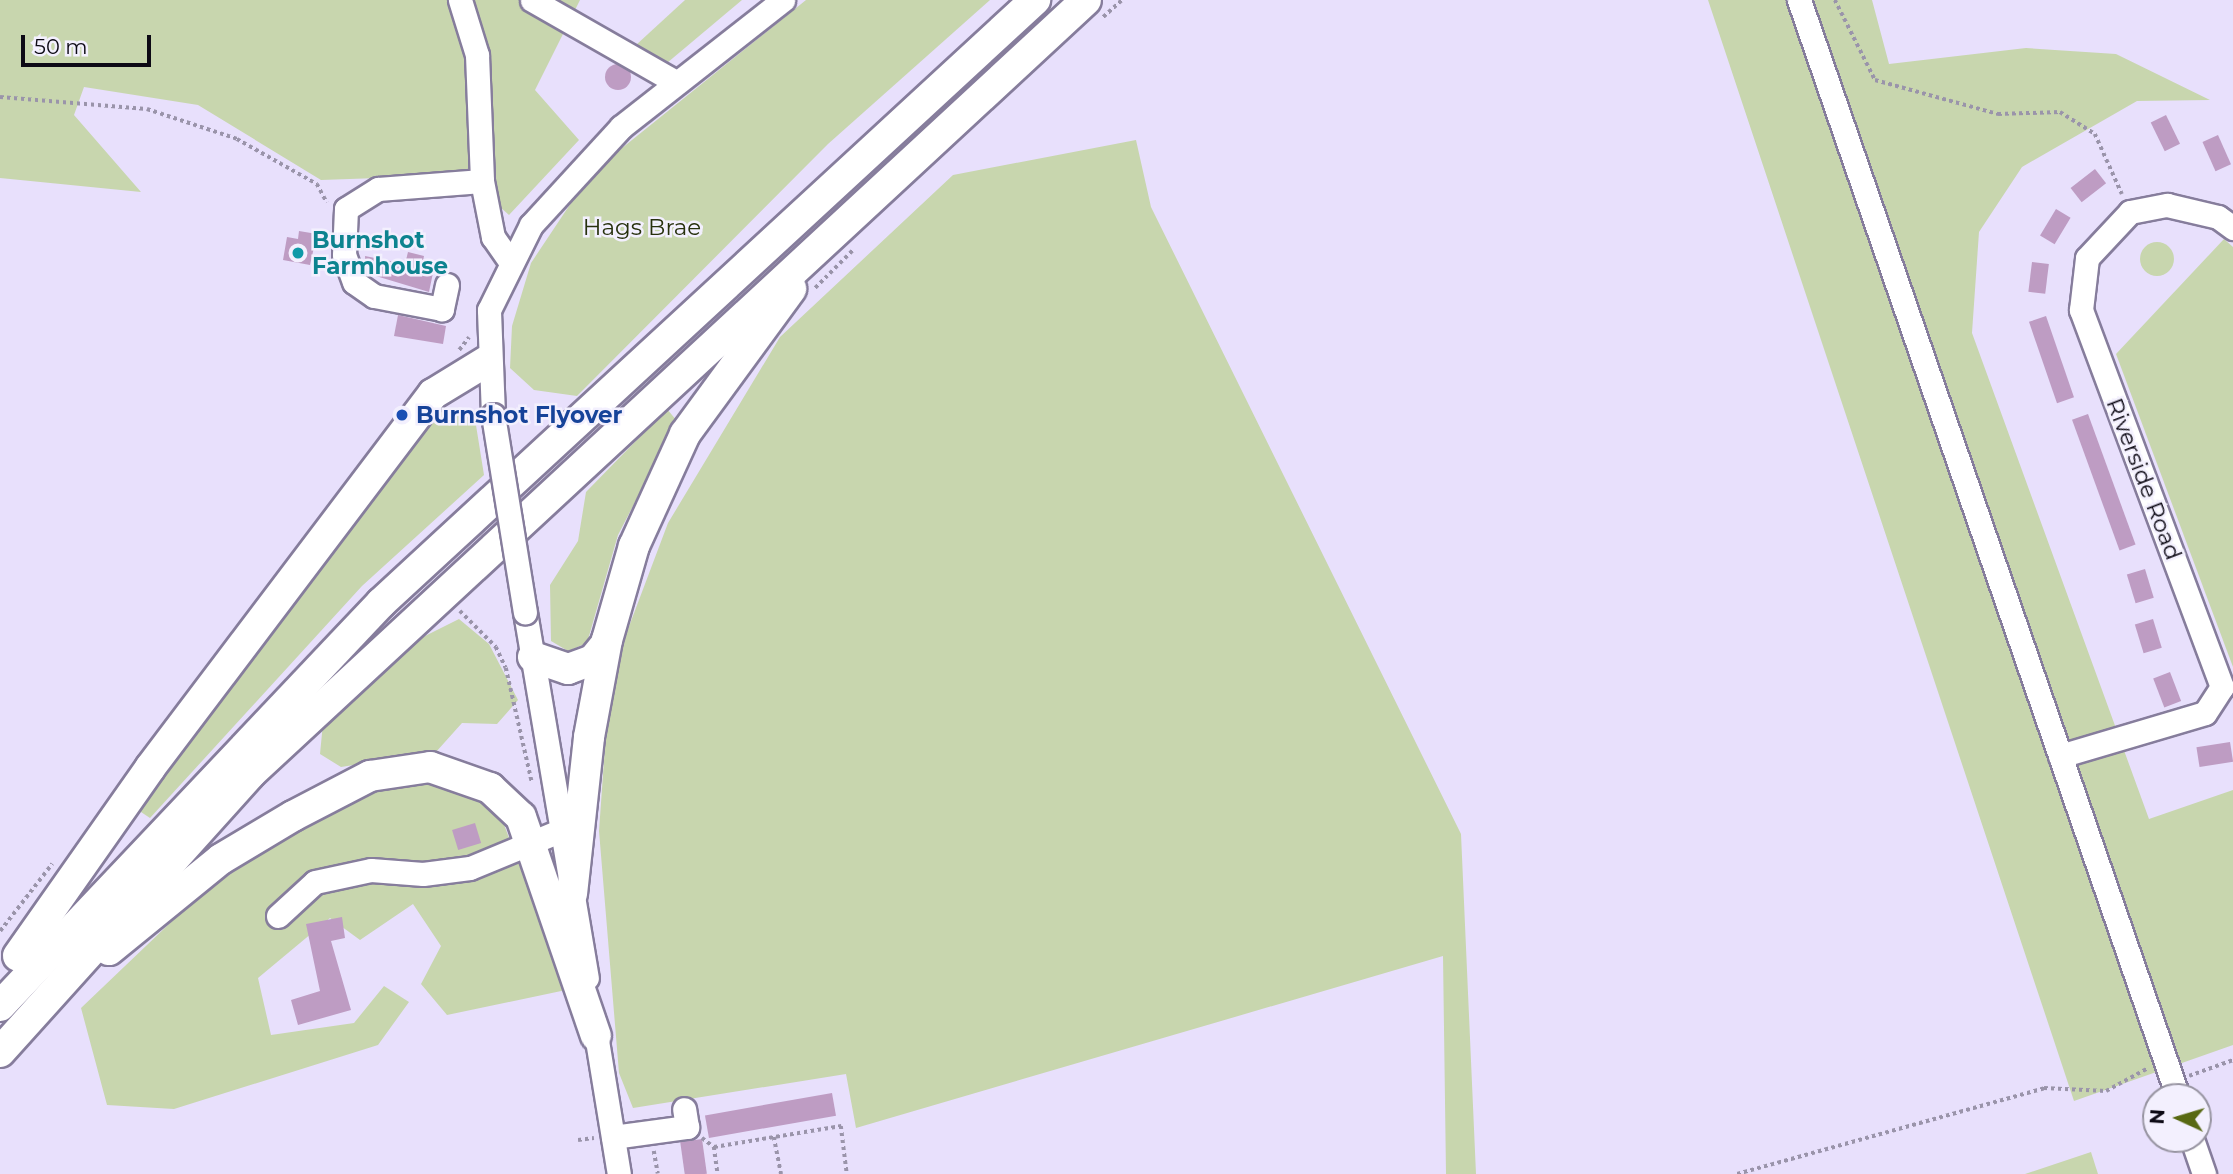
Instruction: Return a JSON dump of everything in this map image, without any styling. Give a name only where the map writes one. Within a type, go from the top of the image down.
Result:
[{"type":"main road","points":[[0,1006],[381,603],[1035,0]]},
{"type":"main road","points":[[0,1052],[35,1009],[250,774],[879,189],[1089,14]]},
{"type":"main road","points":[[572,894],[571,826],[606,645],[635,546],[685,434],[772,310],[879,189]]},
{"type":"main road","points":[[0,978],[433,394],[487,361]]},
{"type":"main road","points":[[533,657],[568,669],[593,660],[606,645]]},
{"type":"main road","points":[[35,1009],[221,859],[370,776],[430,767],[463,774],[506,801],[532,840],[596,1035]]},
{"type":"street","points":[[460,0],[477,55],[482,181],[493,237],[509,260]]},
{"type":"street","points":[[532,0],[676,82]]},
{"type":"street","points":[[278,916],[315,882],[371,870],[422,874],[470,867],[571,826],[557,801],[493,415],[487,361],[489,310],[509,260],[587,161],[676,82],[783,0]]},
{"type":"street","points":[[1799,0],[2173,1083]]},
{"type":"street","points":[[447,285],[442,309],[374,296],[354,282],[344,254],[346,208],[378,189],[482,181]]},
{"type":"street","points":[[2130,212],[2167,205],[2218,217],[2233,228]]},
{"type":"street","name":"Riverside Road","points":[[2060,756],[2205,713],[2222,687],[2081,310],[2087,258],[2130,212]]},
{"type":"street","points":[[572,894],[619,1174]]},
{"type":"street","points":[[613,1137],[685,1118]]},
{"type":"street","points":[[2197,1153],[2204,1174]]},
{"type":"path","points":[[1089,14],[1122,0]]},
{"type":"path","points":[[1835,0],[1875,80],[1998,114],[2060,112],[2095,134],[2130,212]]},
{"type":"path","points":[[0,97],[147,109],[237,139],[317,184],[331,209],[346,208]]},
{"type":"path","points":[[810,292],[859,245]]},
{"type":"path","points":[[456,606],[496,647],[515,695],[523,754],[541,804],[557,801]]},
{"type":"path","points":[[1737,1174],[2043,1088],[2106,1091],[2165,1059]]},
{"type":"path","points":[[2189,1083],[2233,1060]]},
{"type":"path","points":[[685,1118],[714,1147],[718,1174]]},
{"type":"path","points":[[714,1147],[841,1125],[847,1174]]},
{"type":"path","points":[[774,1137],[780,1174]]},
{"type":"green space","points":[[0,0],[580,0],[535,90],[579,140],[509,215],[464,175],[321,180],[198,105],[84,87],[74,115],[141,192],[0,178]]},
{"type":"green space","points":[[685,0],[742,0],[667,63],[636,45]]},
{"type":"green space","name":"Hags Brae","points":[[806,0],[990,0],[828,144],[577,396],[534,390],[510,368],[512,326],[531,263],[591,173]]},
{"type":"green space","points":[[1708,0],[1872,0],[1889,64],[2026,48],[2116,54],[2210,100],[2137,101],[2022,167],[1979,232],[1972,333],[2149,819],[2233,790],[2233,1045],[2074,1101]]},
{"type":"green space","points":[[1136,140],[1151,207],[1461,834],[1476,1174],[1446,1174],[1443,956],[856,1128],[846,1074],[633,1108],[619,1073],[599,831],[606,732],[625,637],[668,523],[780,337],[953,175]]},
{"type":"green space","points":[[2224,239],[2233,247],[2233,667],[2116,354]]},
{"type":"green space","points":[[2157,242],[2169,247],[2174,259],[2169,271],[2157,276],[2145,271],[2140,259],[2145,247]]},
{"type":"green space","points":[[436,408],[475,419],[484,475],[362,586],[150,818],[135,808]]},
{"type":"green space","points":[[667,409],[677,421],[618,535],[587,643],[568,651],[551,641],[550,585],[578,541],[586,492]]},
{"type":"green space","points":[[459,619],[489,644],[518,700],[497,724],[462,723],[436,752],[341,767],[320,754],[323,723],[399,649]]},
{"type":"green space","points":[[427,774],[471,786],[499,811],[566,990],[447,1015],[421,984],[441,946],[413,904],[360,940],[330,918],[258,978],[271,1035],[354,1023],[384,986],[409,1002],[378,1045],[174,1109],[107,1105],[81,1008],[191,903],[300,823],[381,779]]},
{"type":"green space","points":[[2091,1152],[2098,1174],[2025,1174]]},
{"type":"building","points":[[618,64],[627,68],[631,77],[627,86],[618,90],[609,86],[605,77],[609,68]]},
{"type":"building","points":[[2166,115],[2180,144],[2165,151],[2151,122]]},
{"type":"building","points":[[2218,135],[2231,164],[2215,171],[2202,142]]},
{"type":"building","points":[[2095,169],[2106,183],[2082,202],[2071,188]]},
{"type":"building","points":[[2056,209],[2071,218],[2055,244],[2040,236]]},
{"type":"building","name":"Burnshot Farmhouse","points":[[299,231],[317,234],[310,265],[283,260],[287,237],[298,239]]},
{"type":"building","points":[[408,252],[424,256],[422,266],[434,268],[429,292],[366,273],[365,256],[405,264]]},
{"type":"building","points":[[2032,262],[2049,264],[2045,294],[2028,292]]},
{"type":"building","points":[[398,315],[446,326],[443,344],[394,336]]},
{"type":"building","points":[[2046,316],[2074,397],[2057,403],[2029,322]]},
{"type":"building","points":[[2088,414],[2136,545],[2120,550],[2072,420]]},
{"type":"building","points":[[2145,569],[2154,598],[2136,603],[2127,575]]},
{"type":"building","points":[[2153,619],[2162,648],[2144,653],[2135,625]]},
{"type":"building","points":[[2170,672],[2181,701],[2164,707],[2153,678]]},
{"type":"building","points":[[2230,742],[2233,762],[2200,767],[2196,747]]},
{"type":"building","points":[[475,823],[481,843],[458,850],[452,830]]},
{"type":"building","points":[[342,917],[345,938],[331,941],[351,1010],[298,1025],[291,1000],[320,991],[306,924]]},
{"type":"building","points":[[832,1093],[836,1116],[709,1138],[705,1115]]},
{"type":"building","points":[[702,1139],[707,1174],[685,1174],[680,1142]]},
{"type":"place","name":"Burnshot Farmhouse","points":[[298,253]]},
{"type":"place","name":"Burnshot Flyover","points":[[402,415]]}]
